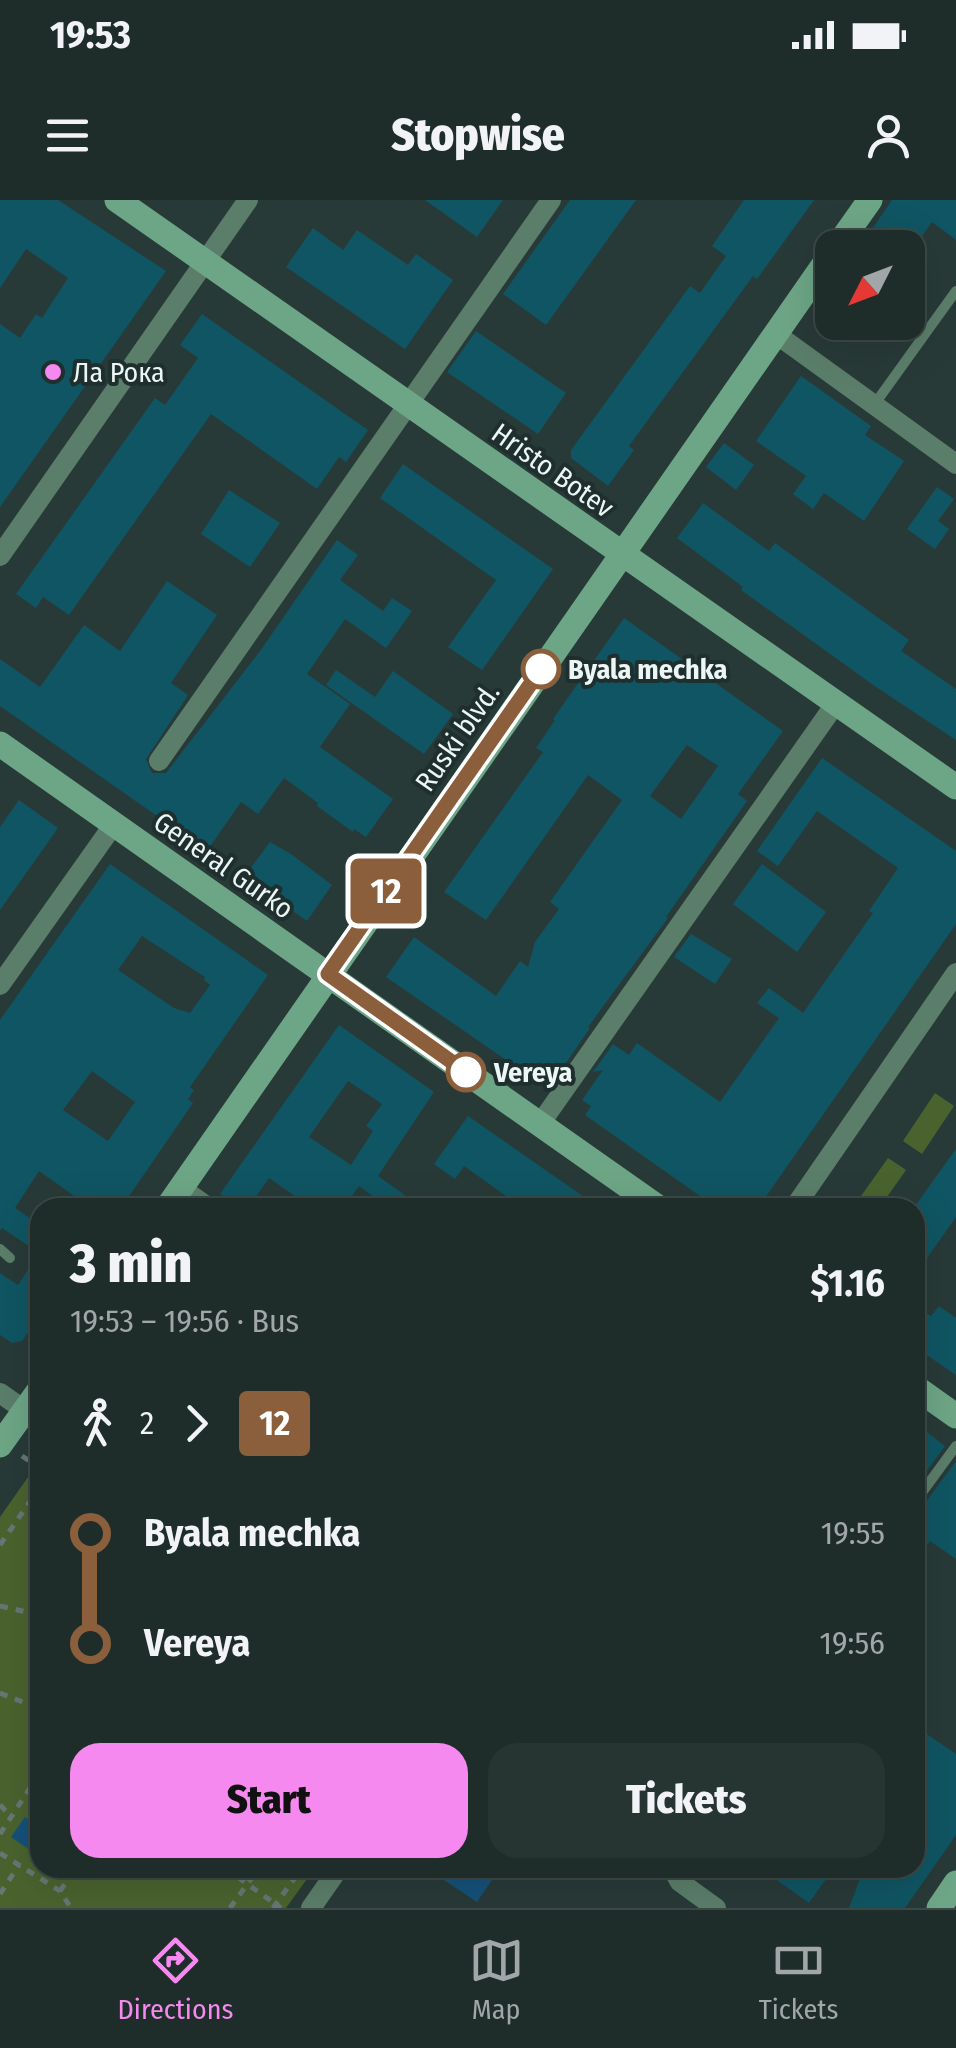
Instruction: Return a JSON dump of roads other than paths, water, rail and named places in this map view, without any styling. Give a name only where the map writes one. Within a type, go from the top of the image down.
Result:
[{"type":"street","name":"Hristo Botev","points":[[117,200],[956,787]]},
{"type":"street","points":[[0,556],[248,200]]},
{"type":"street","points":[[160,761],[551,200]]},
{"type":"street","name":"Ruski blvd.","points":[[848,230],[870,200]]},
{"type":"street","name":"Ruski blvd.","points":[[174,1198],[815,278]]},
{"type":"street","points":[[776,334],[956,464]]},
{"type":"street","points":[[540,1124],[836,704]]},
{"type":"street","name":"General Gurko","points":[[0,744],[644,1198]]},
{"type":"street","points":[[0,986],[114,824]]},
{"type":"street","points":[[801,1198],[956,974]]},
{"type":"street","points":[[0,1393],[30,1415]]},
{"type":"street","points":[[925,1394],[956,1416]]},
{"type":"street","points":[[0,1445],[30,1418]]},
{"type":"street","points":[[311,1908],[332,1878]]},
{"type":"street","points":[[678,1878],[716,1908]]},
{"type":"street","points":[[939,1908],[956,1883]]},
{"type":"lane","points":[[874,404],[956,291]]},
{"type":"lane","points":[[0,1250],[10,1258]]},
{"type":"lane","points":[[925,1488],[956,1446]]},
{"type":"water","points":[[25,1817],[30,1821],[30,1850],[11,1837]]},
{"type":"water","points":[[441,1878],[493,1878],[477,1902]]},
{"type":"place","name":"Ла Рока","points":[[53,372]]},
{"type":"place","name":"Byala mechka","points":[[541,669]]},
{"type":"place","name":"Vereya","points":[[466,1072]]}]
